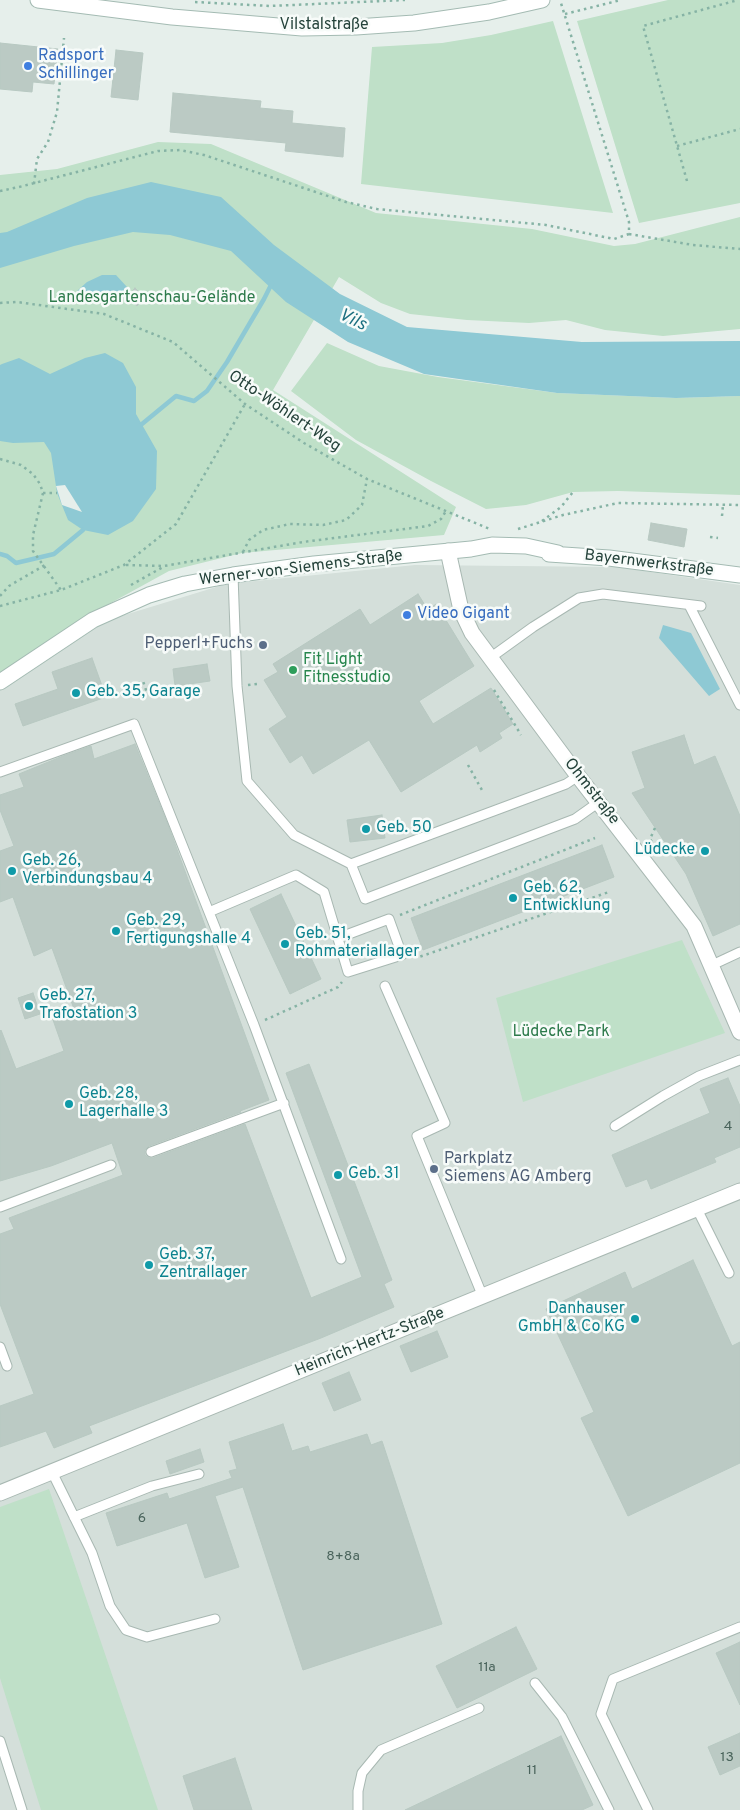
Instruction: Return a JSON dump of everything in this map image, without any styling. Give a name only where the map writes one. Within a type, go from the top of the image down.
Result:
[{"type":"street","name":"Vilstalstraße","points":[[38,0],[172,18],[302,28],[356,28],[414,23],[489,12],[542,0]]},
{"type":"street","name":"Bayernwerkstraße","points":[[448,551],[492,545],[526,546],[558,553],[740,576]]},
{"type":"street","name":"Werner-von-Siemens-Straße","points":[[0,682],[93,620],[149,595],[185,584],[233,575],[314,564],[448,551]]},
{"type":"street","name":"Ohmstraße","points":[[448,551],[461,610],[472,633],[578,776],[694,926],[740,1032]]},
{"type":"street","name":"Heinrich-Hertz-Straße","points":[[0,1492],[740,1191]]},
{"type":"lane","points":[[233,575],[237,686],[247,781],[294,835],[351,864],[365,899],[575,819],[599,802]]},
{"type":"lane","points":[[490,658],[533,627],[579,598],[603,594],[702,606]]},
{"type":"lane","points":[[689,605],[740,705]]},
{"type":"lane","points":[[0,772],[134,724],[284,1103],[340,1259]]},
{"type":"lane","points":[[351,864],[566,784],[578,776]]},
{"type":"lane","points":[[209,912],[296,875],[324,892],[348,972],[402,955],[389,919],[338,938]]},
{"type":"lane","points":[[710,966],[740,952]]},
{"type":"lane","points":[[385,986],[445,1123],[417,1136],[483,1297]]},
{"type":"lane","points":[[615,1126],[677,1088],[700,1076],[740,1060]]},
{"type":"lane","points":[[152,1152],[284,1103]]},
{"type":"lane","points":[[0,1207],[111,1165]]},
{"type":"lane","points":[[697,1208],[729,1273]]},
{"type":"lane","points":[[0,1347],[7,1366]]},
{"type":"lane","points":[[52,1472],[92,1553],[110,1606],[126,1630],[147,1637],[215,1619]]},
{"type":"lane","points":[[74,1517],[152,1486],[199,1474]]},
{"type":"lane","points":[[648,1810],[601,1714],[613,1679],[740,1627]]},
{"type":"lane","points":[[535,1683],[562,1718],[609,1810]]},
{"type":"lane","points":[[358,1810],[358,1790],[362,1773],[381,1750],[479,1708]]},
{"type":"lane","points":[[0,1741],[22,1810]]},
{"type":"path","points":[[189,2],[270,6],[405,0]]},
{"type":"path","points":[[560,0],[629,222],[629,234]]},
{"type":"path","points":[[565,14],[620,0]]},
{"type":"path","points":[[687,180],[643,26],[738,0]]},
{"type":"path","points":[[34,184],[37,159],[48,142],[57,112],[64,38]]},
{"type":"path","points":[[677,146],[740,129]]},
{"type":"path","points":[[0,191],[34,184],[158,151],[180,150],[204,155],[346,202],[377,209],[546,225],[614,239],[629,234],[693,245],[740,249]]},
{"type":"path","name":"Otto-Wöhlert-Weg","points":[[0,303],[17,302],[104,314],[173,342],[245,404],[304,443],[367,479],[490,529]]},
{"type":"path","points":[[0,606],[61,590],[124,565],[176,524],[245,404]]},
{"type":"path","points":[[0,459],[21,465],[33,474],[43,493],[32,545],[61,590]]},
{"type":"path","points":[[242,553],[249,540],[263,530],[290,524],[323,525],[346,520],[362,505],[367,479]]},
{"type":"path","points":[[538,523],[561,507],[573,492]]},
{"type":"path","points":[[43,493],[58,493]]},
{"type":"path","points":[[519,529],[563,515],[618,503],[740,505]]},
{"type":"path","points":[[722,516],[723,505]]},
{"type":"path","points":[[124,565],[164,566],[303,542],[428,526],[441,519],[446,511]]},
{"type":"path","points":[[710,537],[718,538]]},
{"type":"path","points":[[0,596],[9,586],[44,564]]},
{"type":"path","points":[[138,683],[143,681],[147,693]]},
{"type":"path","points":[[491,686],[522,735]]},
{"type":"path","points":[[468,765],[483,792]]},
{"type":"path","points":[[389,919],[595,838]]},
{"type":"path","points":[[402,955],[419,957],[609,892]]},
{"type":"path","points":[[269,1018],[338,987],[348,972]]},
{"type":"shaded area","points":[[415,565],[616,567],[740,585],[740,1810],[0,1810],[0,688],[95,624],[226,584]]},
{"type":"green space","points":[[668,0],[740,0],[740,203],[639,223],[577,21]]},
{"type":"green space","points":[[553,21],[613,213],[361,184],[372,47],[442,43],[491,35]]},
{"type":"green space","name":"Landesgartenschau-Gelände","points":[[158,142],[211,144],[376,213],[532,229],[614,246],[635,244],[740,217],[740,329],[663,336],[605,330],[566,320],[529,323],[467,320],[410,314],[381,303],[339,277],[273,390],[456,507],[444,535],[242,553],[169,571],[89,615],[0,675],[0,175],[57,169]]},
{"type":"green space","points":[[327,343],[379,366],[438,377],[557,393],[676,398],[740,396],[740,495],[618,491],[573,492],[526,505],[486,509],[356,440],[291,391]]},
{"type":"green space","name":"Lüdecke Park","points":[[682,940],[725,1033],[523,1102],[496,998]]},
{"type":"green space","points":[[49,1489],[158,1810],[41,1810],[0,1678],[0,1507]]},
{"type":"water","name":"Vils","points":[[151,182],[221,197],[274,245],[340,294],[407,327],[582,342],[740,341],[740,396],[676,398],[557,393],[424,374],[348,342],[286,302],[231,251],[170,235],[133,232],[74,246],[0,268],[0,233],[7,232],[87,198]]},
{"type":"water","points":[[102,275],[116,275],[127,287],[115,299],[91,300],[77,291],[87,282]]},
{"type":"water","points":[[105,353],[123,363],[136,387],[136,414],[157,451],[156,489],[133,521],[108,535],[83,530],[68,520],[57,493],[51,453],[44,442],[13,443],[0,441],[0,365],[19,358],[50,374],[85,358]]},
{"type":"water","points":[[663,625],[691,633],[720,689],[709,696],[659,638]]},
{"type":"pier","points":[[65,485],[82,512],[62,505],[56,486]]},
{"type":"building","name":"Radsport Schillinger","points":[[0,43],[58,49],[54,84],[33,82],[32,92],[0,89]]},
{"type":"building","points":[[116,50],[143,53],[138,100],[111,97]]},
{"type":"building","points":[[173,93],[261,101],[260,108],[293,111],[292,123],[345,128],[343,157],[285,151],[286,143],[170,132]]},
{"type":"building","points":[[135,288],[144,297],[137,306],[127,297]]},
{"type":"building","points":[[651,523],[687,529],[684,547],[648,540]]},
{"type":"building","points":[[418,594],[428,610],[436,604],[474,666],[419,701],[433,724],[491,688],[513,724],[499,733],[502,738],[480,752],[477,745],[401,792],[369,740],[313,774],[302,755],[290,763],[269,729],[287,717],[264,680],[278,672],[273,664],[360,609],[370,625]]},
{"type":"building","name":"Geb. 35, Garage","points":[[92,658],[106,697],[23,726],[15,704],[58,689],[52,672]]},
{"type":"building","points":[[207,664],[210,681],[175,686],[173,669]]},
{"type":"building","name":"Lüdecke","points":[[684,735],[694,765],[715,756],[740,816],[740,924],[713,936],[686,874],[632,793],[645,788],[632,752]]},
{"type":"building","points":[[135,744],[168,825],[269,1100],[149,1146],[145,1150],[145,1155],[153,1158],[245,1124],[311,1298],[362,1277],[286,1073],[309,1064],[392,1280],[384,1284],[394,1307],[321,1338],[89,1426],[92,1433],[54,1448],[46,1431],[0,1447],[0,1406],[34,1394],[0,1304],[0,1234],[14,1229],[9,1218],[123,1175],[112,1143],[51,1166],[0,1181],[0,1031],[16,1069],[64,1051],[52,1017],[74,1009],[52,948],[34,956],[13,897],[0,902],[0,851],[14,846],[0,810],[0,795],[24,787],[19,774],[63,756],[91,746],[94,759]]},
{"type":"building","name":"Geb. 50","points":[[382,815],[385,838],[350,842],[347,820]]},
{"type":"building","name":"Geb. 62, Entwicklung","points":[[602,845],[614,877],[423,950],[411,918]]},
{"type":"building","name":"Geb. 51, Rohmateriallager","points":[[281,894],[321,979],[290,994],[250,909]]},
{"type":"building","name":"Geb. 27, Trafostation 3","points":[[33,993],[40,1014],[25,1019],[18,998]]},
{"type":"building","points":[[728,1078],[740,1106],[740,1147],[714,1158],[716,1162],[651,1189],[647,1179],[626,1187],[612,1155],[710,1113],[700,1089]]},
{"type":"building","points":[[693,1260],[732,1346],[740,1342],[740,1463],[628,1516],[581,1418],[594,1412],[546,1309],[625,1272],[632,1289]]},
{"type":"building","points":[[437,1331],[448,1357],[411,1372],[400,1346]]},
{"type":"building","points":[[349,1372],[361,1400],[334,1411],[322,1383]]},
{"type":"building","points":[[283,1424],[292,1451],[308,1446],[310,1452],[367,1434],[371,1445],[382,1441],[442,1624],[303,1670],[243,1487],[215,1496],[239,1567],[205,1578],[187,1523],[117,1546],[106,1513],[167,1493],[169,1499],[232,1478],[229,1471],[237,1469],[229,1442]]},
{"type":"building","points":[[200,1449],[204,1462],[170,1474],[166,1461]]},
{"type":"building","points":[[516,1627],[537,1669],[457,1708],[436,1666]]},
{"type":"building","points":[[740,1642],[740,1705],[716,1653]]},
{"type":"building","points":[[740,1733],[740,1766],[720,1775],[708,1747]]},
{"type":"building","points":[[561,1736],[593,1805],[582,1810],[405,1810]]},
{"type":"building","points":[[235,1758],[252,1810],[194,1810],[183,1776]]},
{"type":"waterway","points":[[142,424],[176,396],[194,401],[207,391],[227,362],[272,283]]},
{"type":"waterway","points":[[0,554],[7,556],[16,563],[54,554],[83,530]]},
{"type":"place","name":"Radsport Schillinger","points":[[28,66]]},
{"type":"place","name":"Video Gigant","points":[[407,615]]},
{"type":"place","name":"Pepperl+Fuchs","points":[[263,645]]},
{"type":"place","name":"Fit Light Fitnesstudio","points":[[293,670]]},
{"type":"place","name":"Geb. 35, Garage","points":[[76,693]]},
{"type":"place","name":"Geb. 50","points":[[366,829]]},
{"type":"place","name":"Lüdecke","points":[[705,851]]},
{"type":"place","name":"Geb. 26, Verbindungsbau 4","points":[[12,871]]},
{"type":"place","name":"Geb. 62, Entwicklung","points":[[513,898]]},
{"type":"place","name":"Geb. 29, Fertigungshalle 4","points":[[116,931]]},
{"type":"place","name":"Geb. 51, Rohmateriallager","points":[[285,944]]},
{"type":"place","name":"Geb. 27, Trafostation 3","points":[[29,1006]]},
{"type":"place","name":"Geb. 28, Lagerhalle 3","points":[[69,1104]]},
{"type":"place","name":"Parkplatz Siemens AG Amberg","points":[[434,1169]]},
{"type":"place","name":"Geb. 31","points":[[338,1175]]},
{"type":"place","name":"Geb. 37, Zentrallager","points":[[149,1265]]},
{"type":"place","name":"Danhauser GmbH & Co KG","points":[[635,1319]]}]
